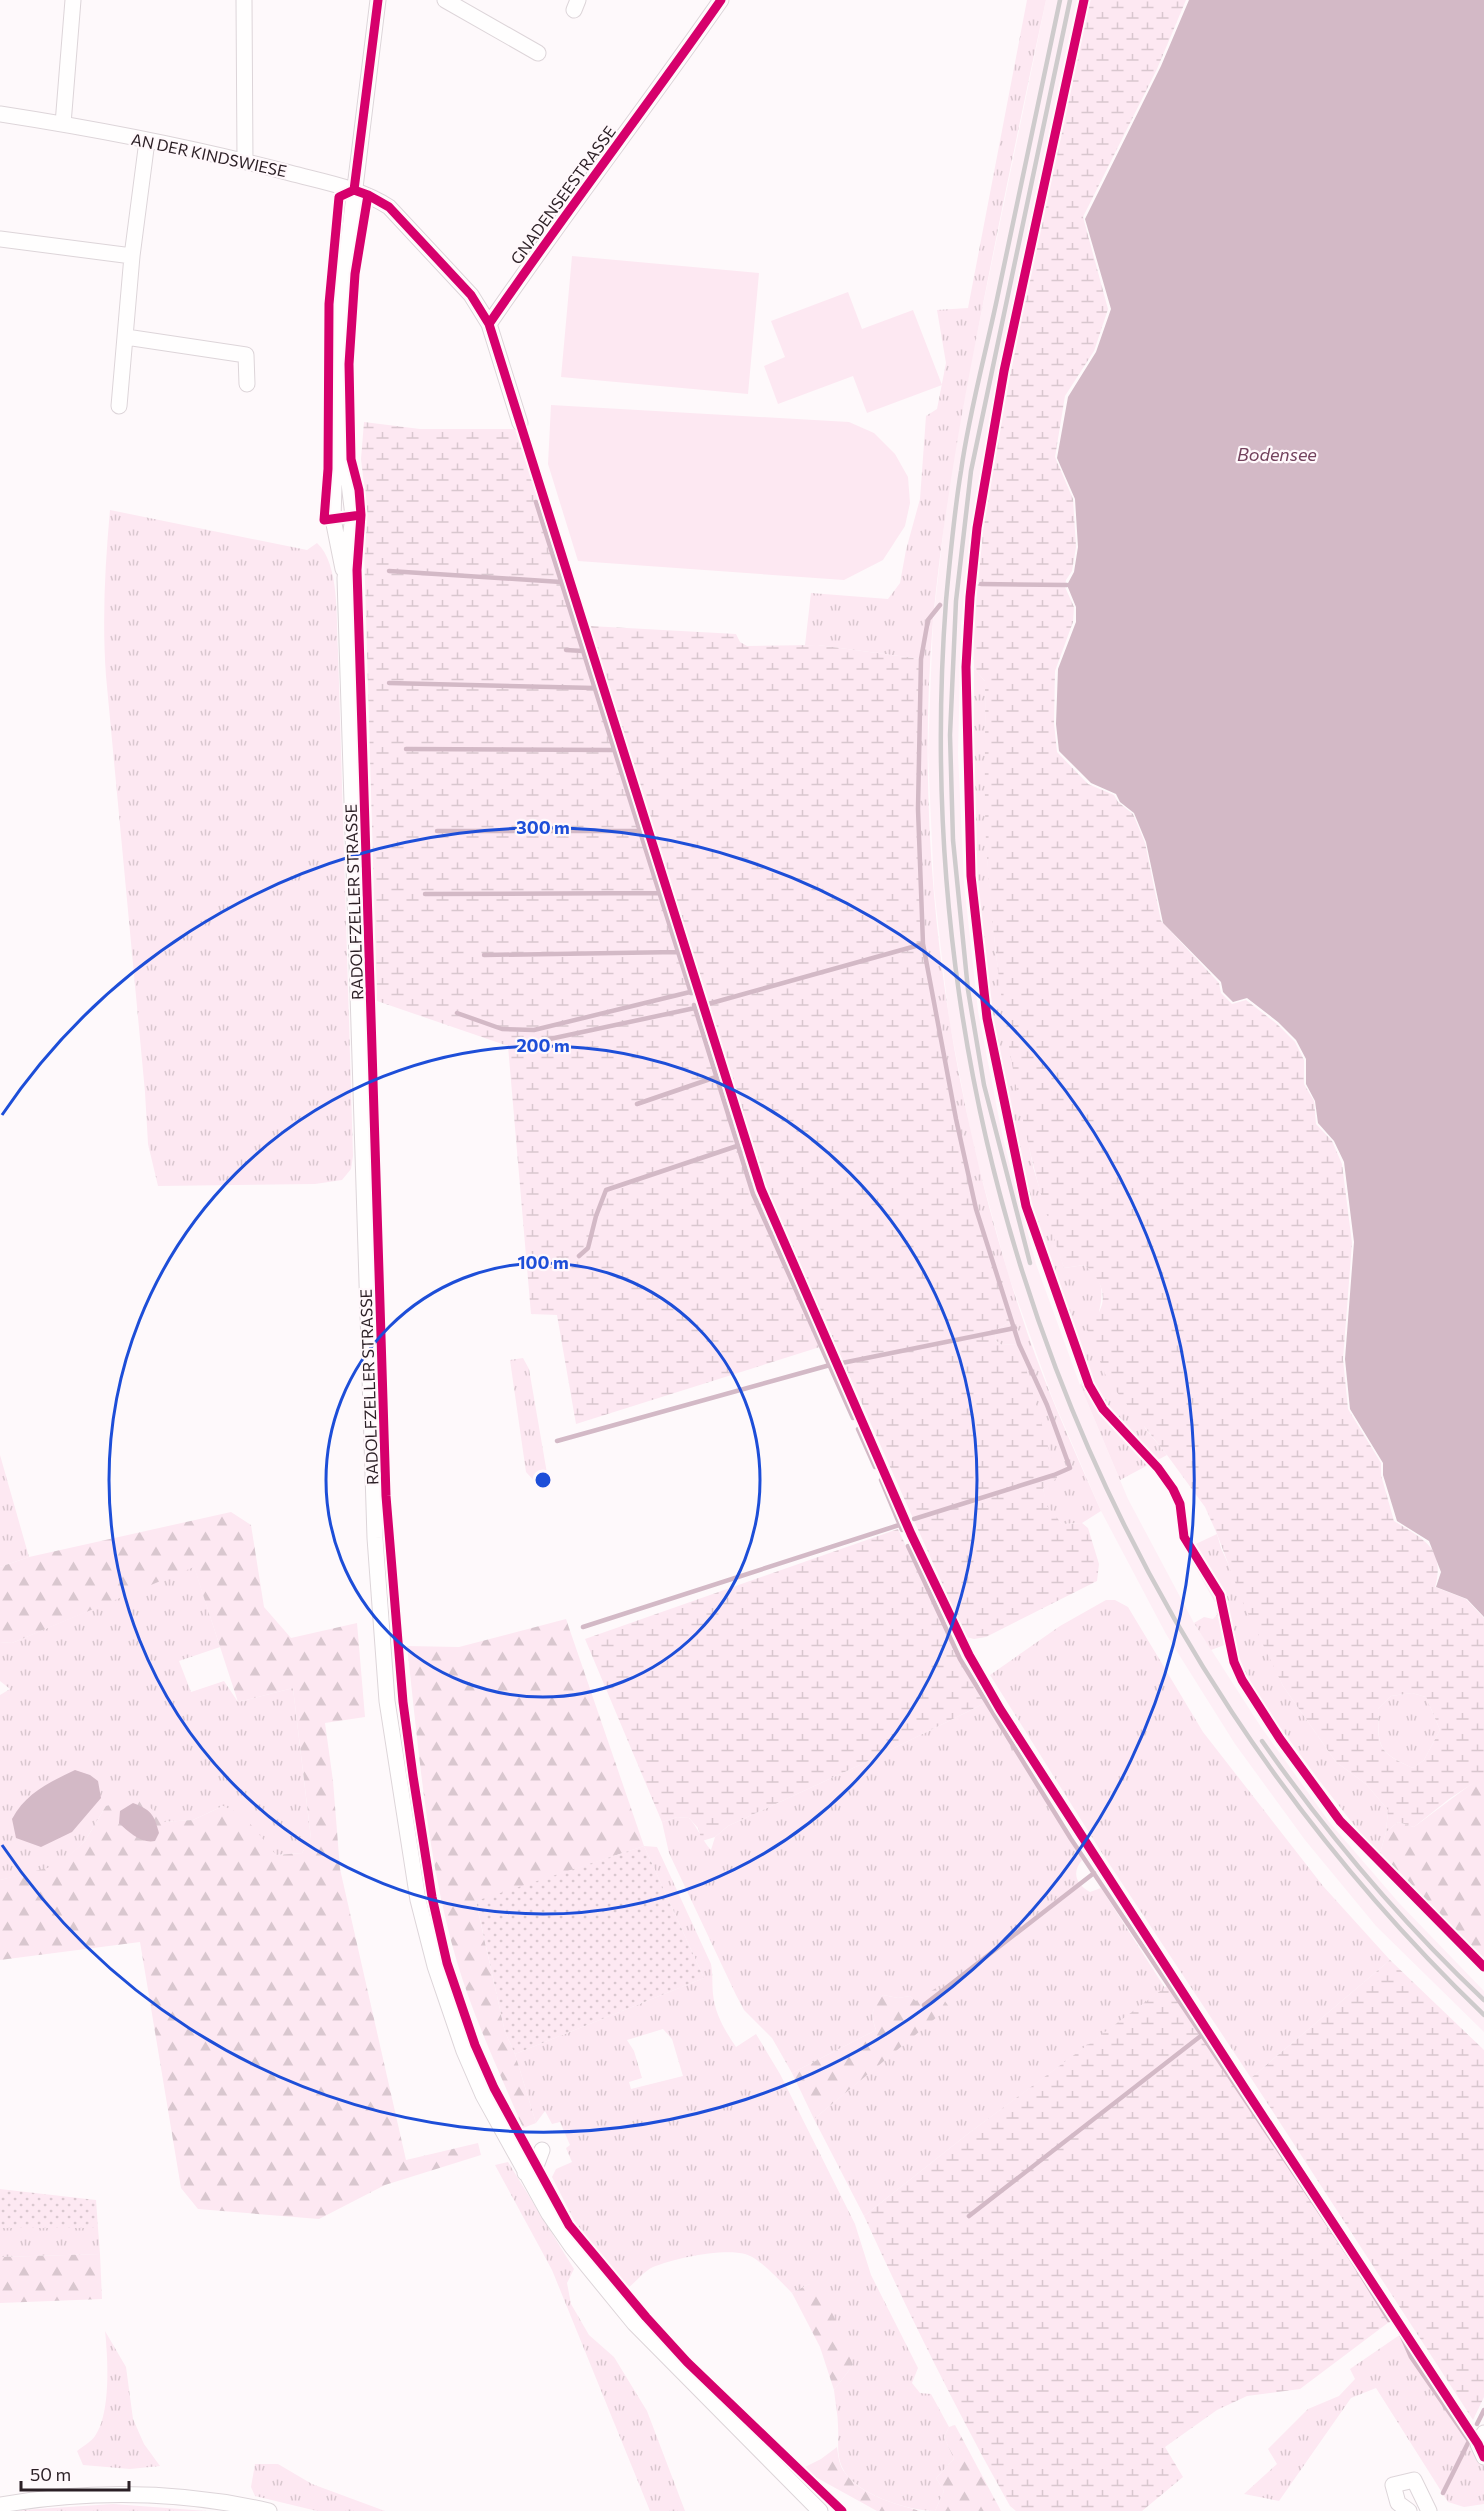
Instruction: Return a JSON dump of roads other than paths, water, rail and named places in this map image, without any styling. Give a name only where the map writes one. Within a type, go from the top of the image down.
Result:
[{"type":"street","points":[[63,124],[73,0]]},
{"type":"street","points":[[244,0],[245,161]]},
{"type":"street","name":"RADOLFZELLER STRASSE","points":[[378,0],[340,310],[340,449],[349,483],[353,516],[345,578],[371,1451],[379,1614],[387,1701],[418,1900],[435,1966],[464,2051],[483,2095],[549,2214],[572,2247],[634,2323],[820,2511]]},
{"type":"street","points":[[445,0],[538,53]]},
{"type":"street","name":"GNADENSEESTRASSE","points":[[489,324],[546,240],[649,104],[721,0]]},
{"type":"street","name":"AN DER KINDSWIESE","points":[[0,114],[63,124],[245,161],[354,190]]},
{"type":"street","points":[[120,406],[132,256],[147,141]]},
{"type":"street","points":[[354,190],[389,207],[471,295],[489,324],[520,423]]},
{"type":"street","points":[[0,239],[132,256]]},
{"type":"street","points":[[126,337],[246,356],[247,384]]},
{"type":"street","points":[[525,2173],[536,2166],[542,2150]]},
{"type":"street","points":[[1484,2433],[1478,2444],[1484,2457]]},
{"type":"street","points":[[1409,2511],[1398,2503],[1393,2485],[1414,2480],[1429,2511]]},
{"type":"street","points":[[0,2505],[39,2498],[132,2494],[269,2511]]},
{"type":"water","name":"Bodensee","points":[[1189,0],[1484,0],[1484,1617],[1467,1599],[1436,1587],[1441,1572],[1429,1541],[1397,1521],[1383,1475],[1383,1463],[1350,1409],[1345,1359],[1354,1242],[1344,1162],[1334,1141],[1318,1123],[1315,1101],[1306,1084],[1306,1059],[1296,1040],[1278,1022],[1247,998],[1233,1002],[1223,992],[1221,982],[1163,923],[1146,842],[1134,813],[1120,802],[1116,794],[1091,783],[1059,751],[1056,724],[1058,669],[1076,622],[1076,607],[1067,585],[1074,572],[1078,547],[1075,499],[1057,458],[1068,397],[1096,352],[1111,309],[1085,219],[1161,66]]},
{"type":"water","points":[[75,1770],[90,1775],[98,1781],[101,1798],[72,1832],[41,1847],[16,1838],[12,1819],[24,1802],[47,1784]]},
{"type":"water","points":[[133,1803],[144,1808],[153,1817],[159,1833],[155,1841],[140,1839],[119,1823],[120,1811]]},
{"type":"waterway","points":[[536,502],[691,993]]},
{"type":"waterway","points":[[389,571],[561,582]]},
{"type":"waterway","points":[[981,584],[1067,585]]},
{"type":"waterway","points":[[914,1519],[1070,1468],[1047,1405],[1019,1344],[976,1209],[956,1119],[923,944],[918,809],[921,659],[928,620],[940,605]]},
{"type":"waterway","points":[[566,650],[583,651]]},
{"type":"waterway","points":[[389,683],[594,688]]},
{"type":"waterway","points":[[406,749],[614,750]]},
{"type":"waterway","points":[[437,831],[640,831]]},
{"type":"waterway","points":[[425,894],[659,893]]},
{"type":"waterway","points":[[708,1004],[923,944]]},
{"type":"waterway","points":[[484,955],[678,952]]},
{"type":"waterway","points":[[457,1013],[502,1029],[534,1030],[690,992]]},
{"type":"waterway","points":[[694,1005],[753,1194],[853,1418]]},
{"type":"waterway","points":[[545,1040],[695,1008]]},
{"type":"waterway","points":[[637,1104],[716,1077]]},
{"type":"waterway","points":[[579,1256],[588,1248],[596,1216],[606,1190],[737,1146]]},
{"type":"waterway","points":[[842,1363],[1015,1328]]},
{"type":"waterway","points":[[557,1441],[830,1365]]},
{"type":"waterway","points":[[858,1429],[875,1467]]},
{"type":"waterway","points":[[881,1480],[902,1530]]},
{"type":"waterway","points":[[583,1627],[899,1525]]},
{"type":"waterway","points":[[908,1546],[960,1659],[1071,1839],[1352,2260],[1389,2320]]},
{"type":"waterway","points":[[924,2005],[1094,1873]]},
{"type":"waterway","points":[[969,2216],[1202,2035]]},
{"type":"waterway","points":[[1401,2334],[1411,2357],[1469,2441],[1443,2493]]},
{"type":"waterway","points":[[1477,2424],[1484,2410]]},
{"type":"railway","points":[[1060,0],[964,449],[946,601],[942,799],[959,994],[997,1185],[1056,1369],[1134,1545],[1232,1713],[1349,1870],[1484,2015]]},
{"type":"railway","points":[[1030,1263],[984,1085],[968,990],[953,840],[950,735],[956,601],[971,471],[1070,0]]},
{"type":"railway","points":[[1262,1741],[1339,1844],[1367,1877],[1424,1940],[1484,2000]]}]
